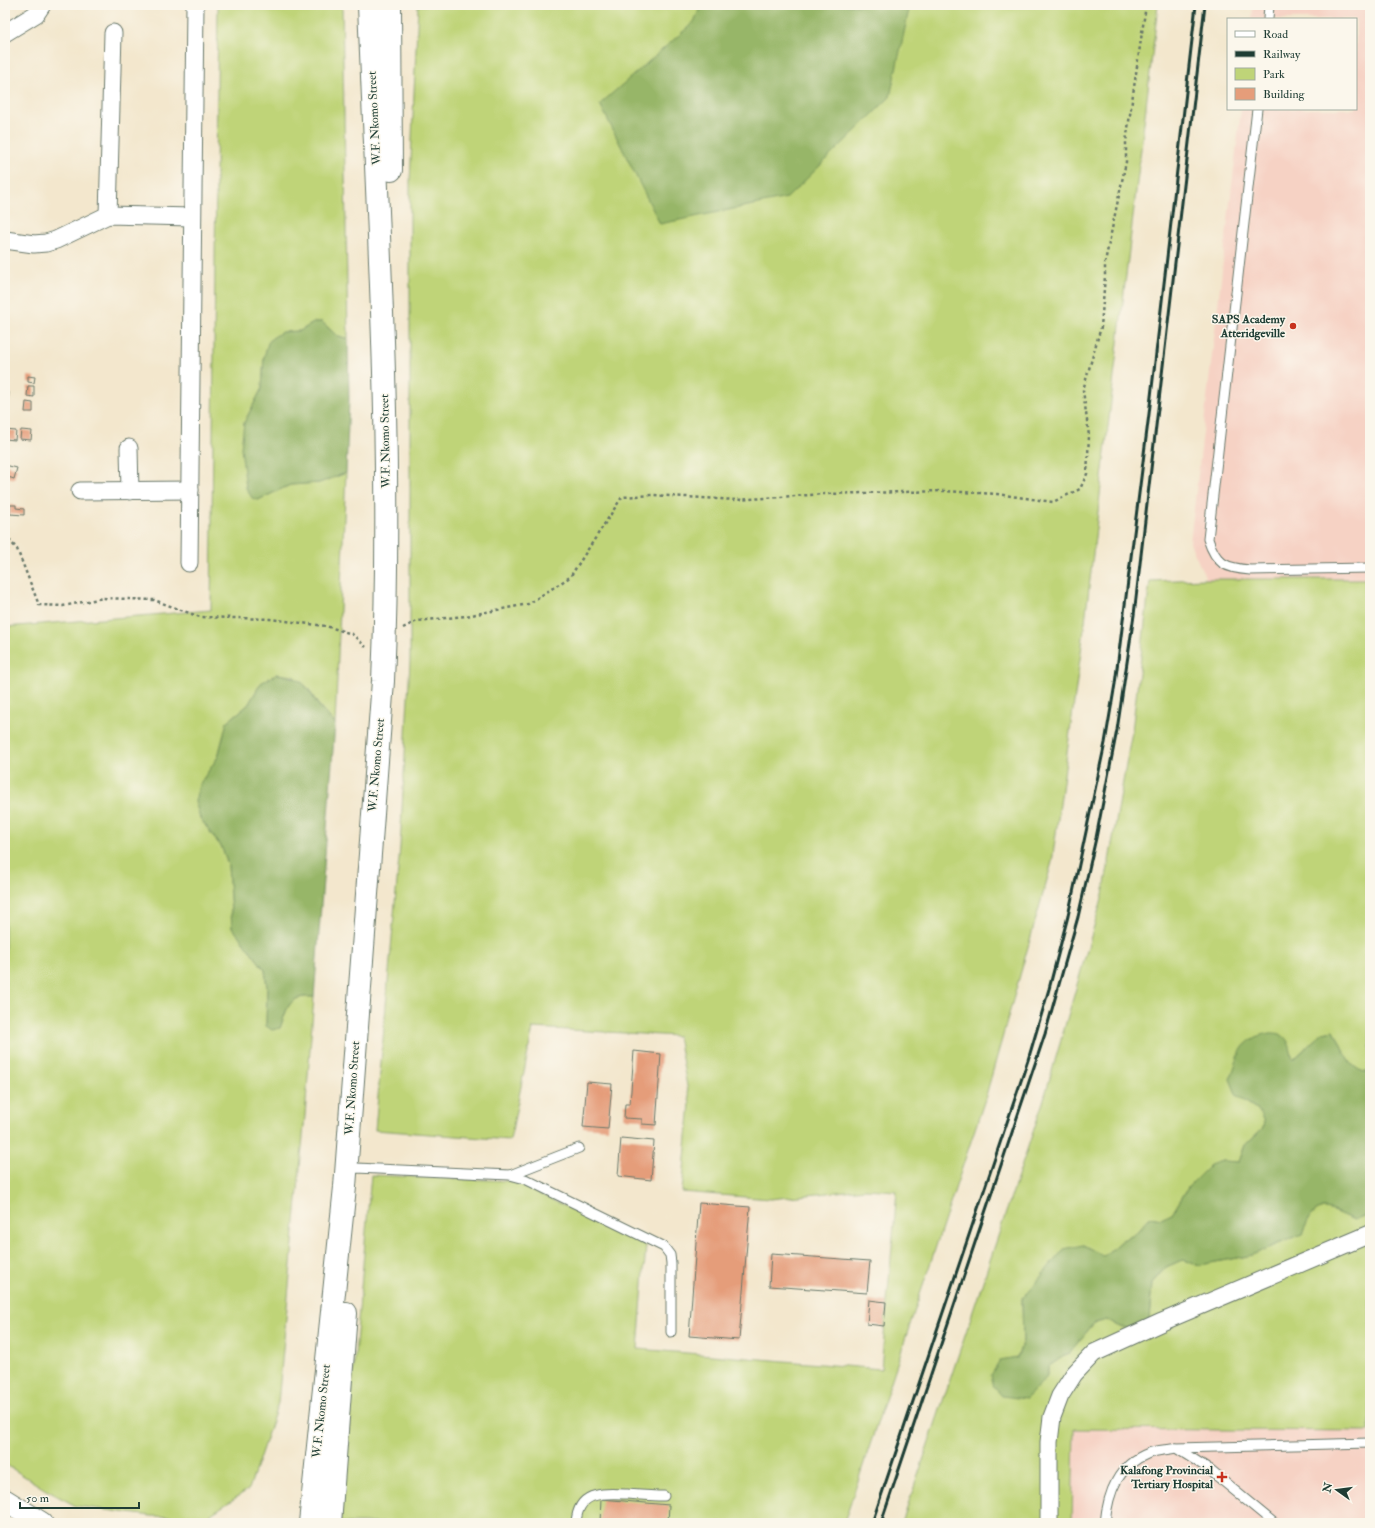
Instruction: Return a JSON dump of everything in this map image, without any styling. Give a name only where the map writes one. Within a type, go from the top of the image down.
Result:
[{"type":"main road","name":"W.F. Nkomo Street","points":[[330,1523],[387,597],[382,272],[369,5]]},
{"type":"main road","name":"W.F. Nkomo Street","points":[[308,1518],[351,1169],[394,633],[397,495],[391,228],[390,5]]},
{"type":"street","points":[[5,33],[36,14],[42,5]]},
{"type":"street","points":[[189,563],[195,5]]},
{"type":"street","points":[[108,215],[113,33]]},
{"type":"street","points":[[5,240],[34,244],[46,243],[56,240],[108,215],[192,217]]},
{"type":"street","points":[[130,448],[130,491]]},
{"type":"street","points":[[80,491],[190,490]]},
{"type":"street","points":[[1049,1523],[1049,1442],[1052,1417],[1060,1396],[1074,1374],[1094,1353],[1370,1234]]},
{"type":"street","points":[[5,1500],[42,1523]]},
{"type":"lane","points":[[1268,18],[1269,5]]},
{"type":"lane","points":[[1257,110],[1208,539],[1219,560],[1224,565],[1233,568],[1250,570],[1370,568]]},
{"type":"lane","points":[[510,1175],[579,1148]]},
{"type":"lane","points":[[351,1169],[510,1175],[525,1179],[664,1247],[670,1255],[671,1263],[671,1332]]},
{"type":"lane","points":[[1105,1523],[1106,1511],[1115,1481],[1130,1463],[1150,1453],[1176,1448],[1370,1443]]},
{"type":"lane","points":[[1176,1448],[1206,1467],[1274,1523]]},
{"type":"lane","points":[[576,1523],[583,1503],[594,1495],[605,1493],[664,1496]]},
{"type":"path","points":[[394,633],[417,621],[466,616],[528,604],[570,577],[622,497],[653,494],[736,500],[876,492],[944,491],[997,494],[1053,502],[1080,489],[1087,474],[1089,436],[1083,390],[1101,327],[1105,262],[1126,162],[1126,142],[1146,5]]},
{"type":"path","points":[[5,535],[17,549],[39,605],[63,606],[104,598],[154,600],[200,617],[270,619],[326,626],[352,634],[368,649],[384,657]]},
{"type":"shaded area","name":"SAPS Academy Atteridgeville","points":[[1253,5],[1370,5],[1370,579],[1206,579],[1190,543],[1241,110],[1357,110],[1357,18],[1252,18]]},
{"type":"shaded area","name":"Kalafong Provincial Tertiary Hospital","points":[[1074,1429],[1370,1431],[1370,1523],[1072,1523]]},
{"type":"green space","points":[[218,5],[342,5],[348,339],[336,335],[322,322],[315,322],[300,331],[282,332],[264,357],[262,388],[244,423],[258,500],[290,485],[319,483],[346,473],[335,724],[317,703],[308,688],[293,676],[277,674],[261,683],[248,705],[227,722],[218,757],[199,785],[200,818],[222,848],[228,865],[232,927],[265,970],[267,988],[266,1026],[280,1028],[287,1008],[294,1000],[305,997],[314,997],[305,1115],[278,1403],[249,1489],[205,1518],[151,1516],[76,1506],[46,1490],[5,1464],[5,627],[211,610]]},
{"type":"green space","points":[[418,5],[1158,5],[1084,630],[1052,862],[985,1099],[844,1523],[340,1523],[371,1175],[512,1181],[646,1245],[638,1349],[881,1369],[897,1191],[865,1189],[770,1199],[682,1192],[690,1103],[678,1036],[533,1028],[510,1140],[375,1130],[400,847],[410,661],[410,182]]},
{"type":"green space","points":[[701,5],[910,5],[890,97],[787,198],[660,224],[600,104],[694,22]]},
{"type":"green space","points":[[315,322],[322,322],[336,335],[348,339],[349,400],[346,473],[319,483],[290,485],[258,500],[252,498],[246,488],[241,448],[244,423],[262,388],[264,357],[268,343],[272,338],[282,332],[300,331]]},
{"type":"green space","points":[[1206,579],[1370,579],[1370,1072],[1363,1071],[1351,1064],[1334,1030],[1323,1032],[1293,1060],[1237,1096],[1258,1110],[1264,1121],[1263,1128],[1245,1145],[1239,1162],[1222,1161],[1189,1186],[1172,1214],[1161,1219],[1150,1217],[1134,1235],[1122,1240],[1104,1256],[1083,1245],[1022,1299],[1023,1341],[1017,1358],[1046,1378],[1049,1366],[1070,1352],[1094,1323],[1106,1320],[1122,1328],[1149,1320],[1152,1283],[1166,1267],[1182,1260],[1200,1265],[1252,1255],[1302,1234],[1312,1215],[1322,1209],[1328,1209],[1354,1220],[1370,1213],[1370,1431],[1074,1429],[1072,1523],[902,1523],[1043,1102],[1103,895],[1132,731],[1150,581]]},
{"type":"green space","points":[[277,674],[292,677],[305,685],[320,708],[335,724],[314,997],[305,997],[294,1000],[287,1008],[280,1028],[272,1030],[266,1026],[267,988],[265,970],[232,927],[228,865],[222,848],[200,818],[195,801],[199,785],[218,757],[227,722],[248,705],[261,683]]},
{"type":"green space","points":[[1334,1030],[1351,1064],[1363,1071],[1370,1072],[1370,1213],[1354,1220],[1328,1209],[1322,1209],[1312,1215],[1302,1234],[1252,1255],[1200,1265],[1182,1260],[1166,1267],[1152,1283],[1149,1320],[1132,1328],[1123,1328],[1106,1320],[1094,1323],[1070,1352],[1049,1366],[1046,1378],[1026,1399],[1002,1396],[994,1387],[991,1375],[1000,1361],[1017,1358],[1023,1341],[1022,1299],[1064,1249],[1083,1245],[1104,1256],[1122,1240],[1134,1235],[1150,1217],[1161,1219],[1172,1214],[1189,1186],[1210,1165],[1222,1161],[1239,1162],[1245,1145],[1263,1128],[1264,1121],[1258,1110],[1237,1096],[1230,1079],[1245,1045],[1261,1035],[1268,1033],[1279,1034],[1288,1042],[1293,1060],[1323,1032]]},
{"type":"building","points":[[28,376],[35,377],[34,383],[28,382]]},
{"type":"building","points":[[28,386],[34,386],[34,397],[27,396]]},
{"type":"building","points":[[5,393],[9,393],[8,404],[5,404]]},
{"type":"building","points":[[26,402],[33,403],[33,412],[25,412]]},
{"type":"building","points":[[5,430],[16,431],[15,440],[5,439]]},
{"type":"building","points":[[21,430],[32,431],[31,440],[20,439]]},
{"type":"building","points":[[5,465],[17,468],[14,479],[5,476]]},
{"type":"building","points":[[10,505],[16,505],[16,508],[24,509],[24,515],[10,514]]},
{"type":"building","points":[[634,1051],[661,1054],[656,1125],[642,1124],[642,1119],[624,1118],[625,1104],[630,1104]]},
{"type":"building","points":[[587,1082],[612,1084],[608,1129],[583,1127]]},
{"type":"building","points":[[621,1138],[654,1141],[651,1180],[618,1176]]},
{"type":"building","points":[[699,1203],[750,1207],[739,1340],[689,1336]]},
{"type":"building","points":[[771,1254],[870,1261],[867,1293],[769,1286]]},
{"type":"building","points":[[869,1300],[886,1302],[884,1326],[867,1324]]},
{"type":"building","points":[[601,1499],[669,1505],[668,1523],[600,1523]]},
{"type":"railway","points":[[872,1523],[1028,1060],[1049,989],[1068,916],[1105,743],[1115,684],[1149,414],[1196,5]]},
{"type":"railway","points":[[881,1523],[1045,1034],[1078,917],[1096,838],[1117,730],[1134,615],[1205,5]]},
{"type":"place","name":"SAPS Academy Atteridgeville","points":[[1293,326]]},
{"type":"place","name":"Kalafong Provincial Tertiary Hospital","points":[[1222,1477]]}]
